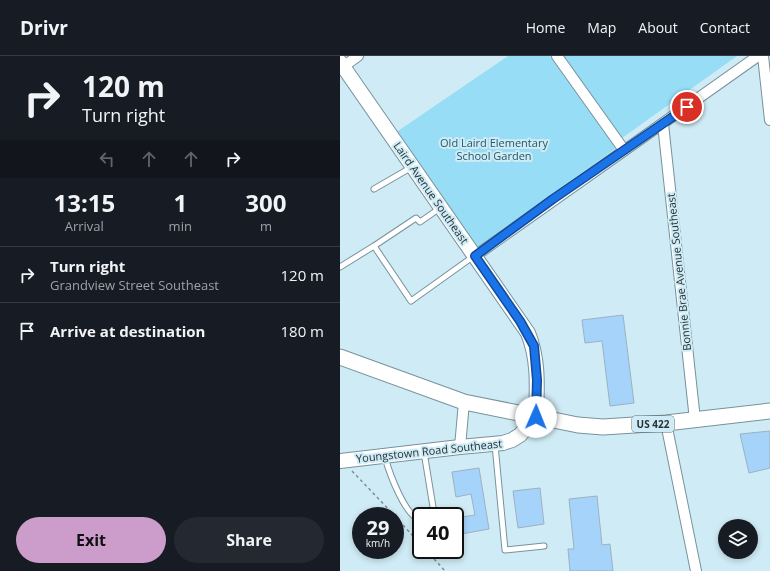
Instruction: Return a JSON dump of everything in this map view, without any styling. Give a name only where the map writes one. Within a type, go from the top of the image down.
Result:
[{"type":"main road","name":"US 422","points":[[340,357],[464,402],[578,425],[603,427],[666,423],[770,411]]},
{"type":"street","points":[[341,66],[358,56]]},
{"type":"street","points":[[557,56],[624,150]]},
{"type":"street","points":[[475,256],[758,56]]},
{"type":"street","points":[[763,56],[770,120]]},
{"type":"street","name":"Laird Avenue Southeast","points":[[341,66],[520,321],[534,346],[537,380],[536,417]]},
{"type":"street","name":"Bonnie Brae Avenue Southeast","points":[[663,124],[695,420]]},
{"type":"street","points":[[460,447],[464,402]]},
{"type":"street","name":"Youngstown Road Southeast","points":[[344,464],[385,456],[495,444],[512,440],[520,435],[536,417]]},
{"type":"street","points":[[666,423],[696,571]]},
{"type":"lane","points":[[374,190],[413,167]]},
{"type":"lane","points":[[340,267],[416,218],[420,222],[441,208]]},
{"type":"lane","points":[[374,246],[411,301],[475,256]]},
{"type":"lane","points":[[495,444],[505,550],[544,546]]},
{"type":"lane","points":[[424,452],[433,507]]},
{"type":"lane","points":[[385,456],[394,485],[412,512]]},
{"type":"path","points":[[344,464],[386,507]]},
{"type":"path","points":[[404,526],[412,534]]},
{"type":"path","points":[[434,559],[445,571]]},
{"type":"green space","name":"Old Laird Elementary School Garden","points":[[508,56],[550,56],[616,148],[476,248],[395,133]]},
{"type":"green space","points":[[564,56],[737,56],[622,138]]},
{"type":"building","points":[[623,315],[634,403],[610,406],[602,341],[585,343],[582,320]]},
{"type":"building","points":[[770,431],[770,468],[749,473],[740,434]]},
{"type":"building","points":[[479,468],[489,529],[464,534],[464,517],[475,515],[471,494],[456,497],[452,472]]},
{"type":"building","points":[[540,488],[544,524],[518,528],[513,491]]},
{"type":"building","points":[[597,496],[602,545],[610,544],[613,571],[570,571],[568,549],[574,549],[569,499]]},
{"type":"route","points":[[536,417],[537,380],[534,346],[528,333],[475,256],[553,199],[687,107]]}]
